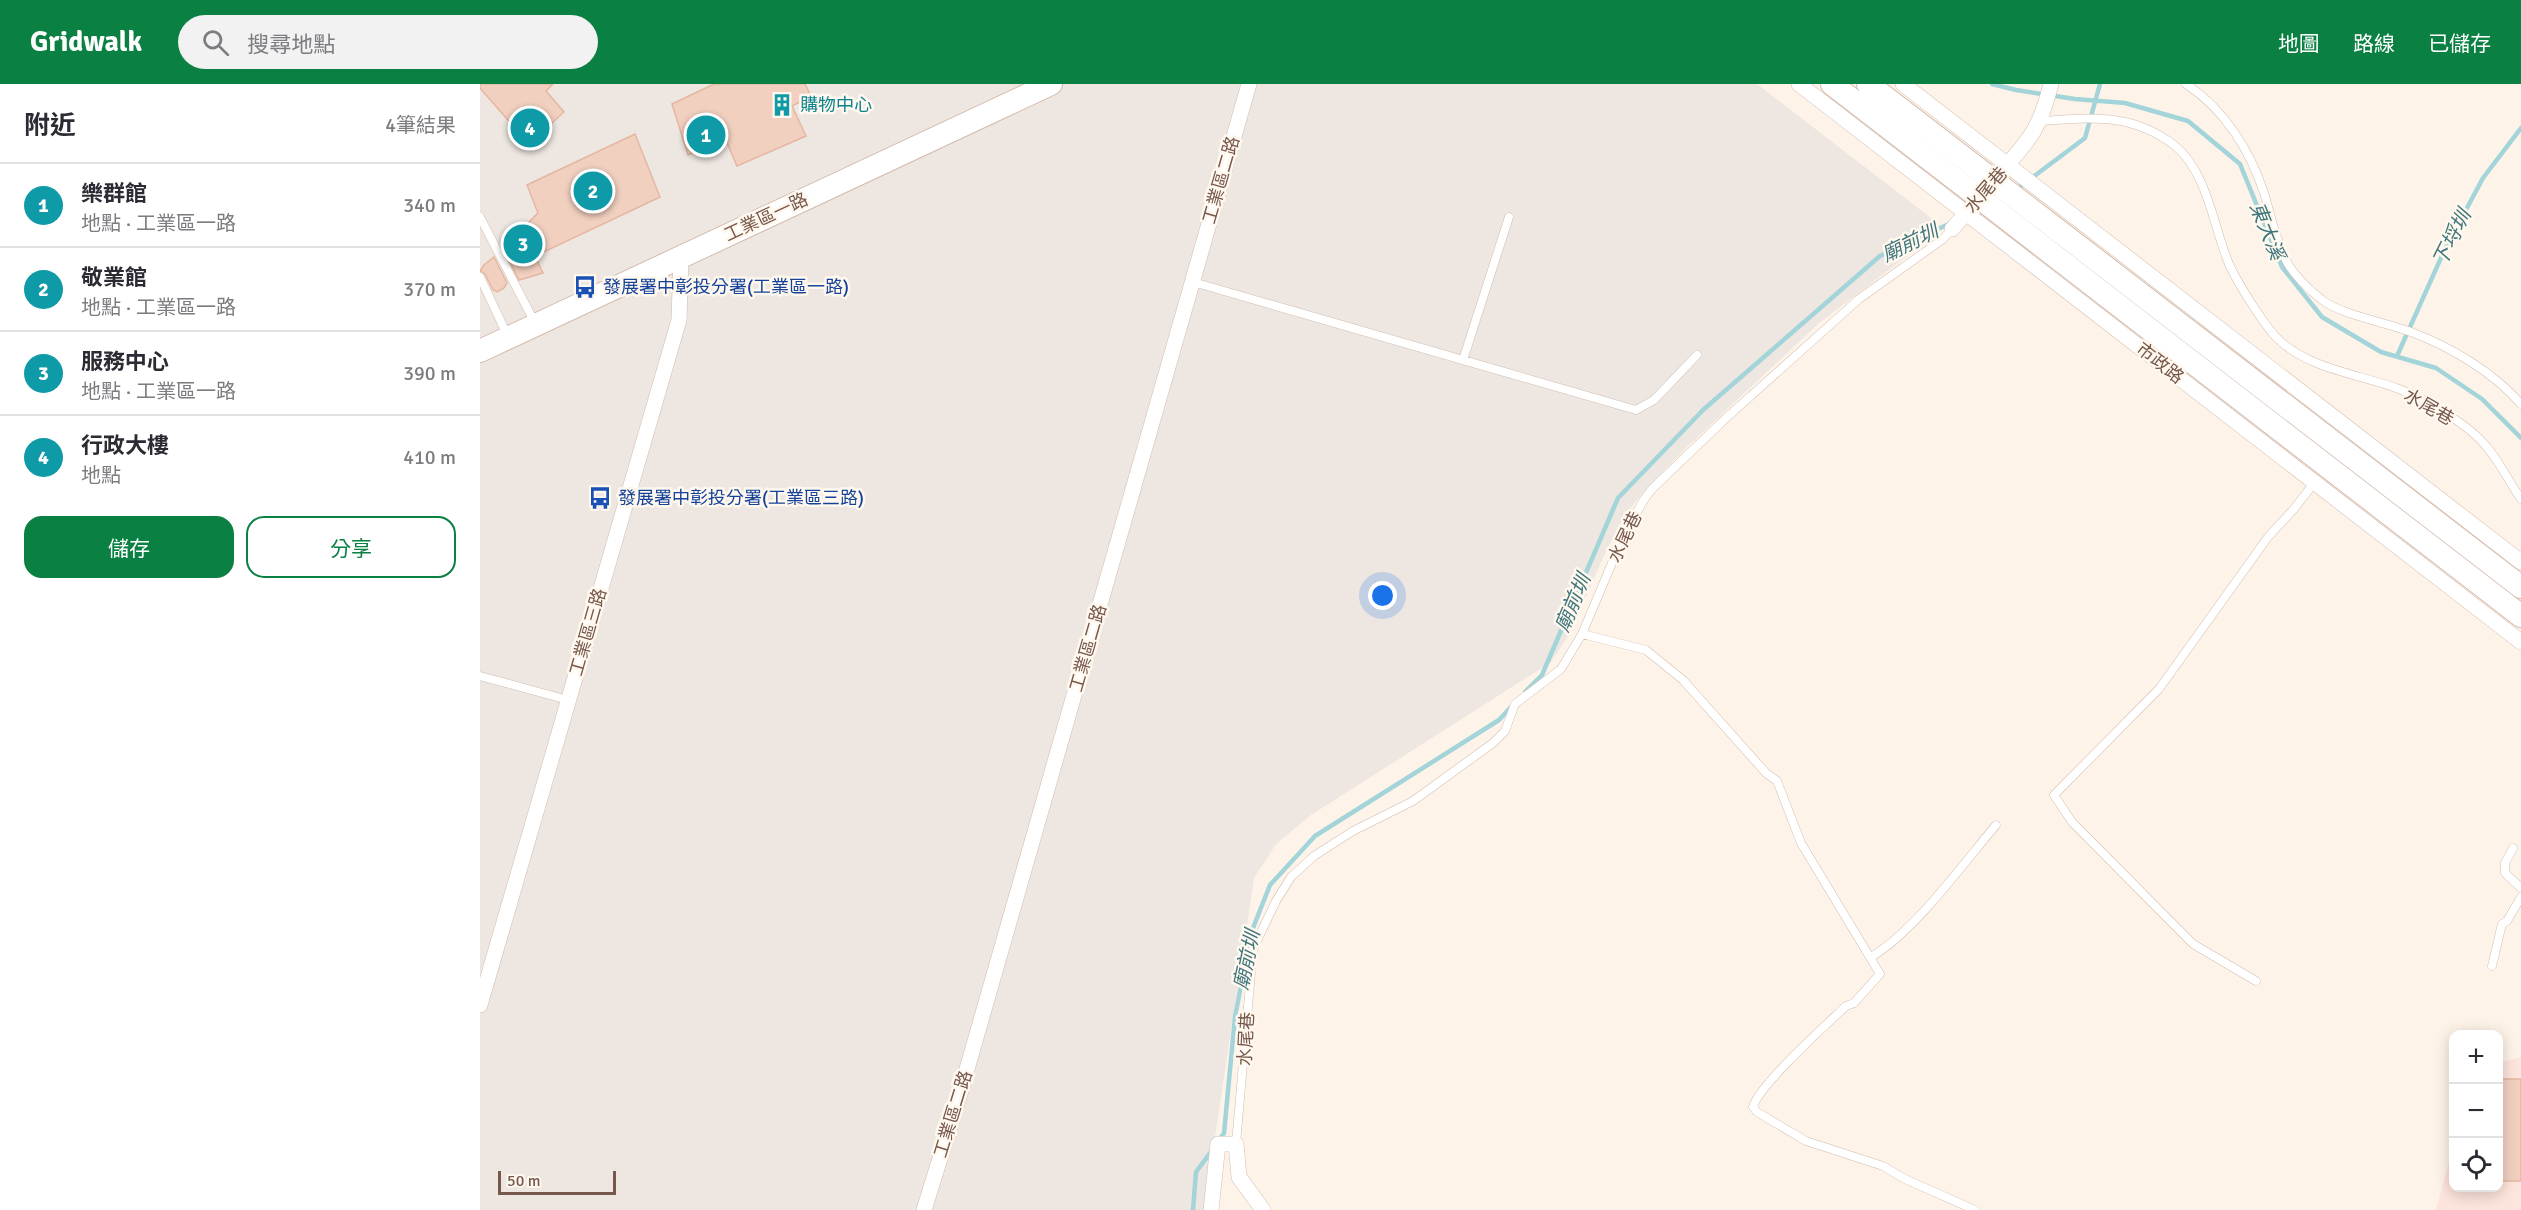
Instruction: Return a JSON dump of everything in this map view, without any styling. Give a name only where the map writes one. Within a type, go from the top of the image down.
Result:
[{"type":"street","name":"工業區一路","points":[[480,351],[1052,84]]},
{"type":"street","name":"工業區二路","points":[[924,1210],[960,1092],[1249,84]]},
{"type":"street","name":"市政路","points":[[1799,84],[1987,189],[2521,587]]},
{"type":"street","name":"市政路","points":[[1832,84],[1987,189],[2521,562]]},
{"type":"street","name":"市政路","points":[[1868,84],[2314,483],[2521,642]]},
{"type":"street","name":"市政路","points":[[1903,84],[1987,189],[2521,616]]},
{"type":"street","points":[[2042,117],[2051,84]]},
{"type":"street","name":"水尾巷","points":[[1952,229],[2031,138],[2042,117]]},
{"type":"street","name":"工業區三路","points":[[480,1005],[679,320],[681,257]]},
{"type":"street","points":[[1210,1210],[1218,1144],[1236,1144],[1239,1177],[1263,1210]]},
{"type":"lane","points":[[2186,84],[2205,96],[2234,130],[2252,161],[2264,192],[2273,228],[2288,264],[2323,301],[2356,315],[2411,332],[2461,356],[2505,386],[2521,404]]},
{"type":"lane","name":"水尾巷","points":[[2042,117],[2118,118],[2145,126],[2176,146],[2200,178],[2228,262],[2276,336],[2307,359],[2401,390],[2445,412],[2486,445],[2521,499]]},
{"type":"lane","points":[[480,217],[536,325]]},
{"type":"lane","points":[[1463,360],[1509,217]]},
{"type":"lane","name":"水尾巷","points":[[1236,1144],[1253,950],[1276,901],[1291,877],[1314,856],[1353,831],[1413,801],[1493,743],[1509,724],[1515,704],[1561,669],[1582,634],[1620,543],[1652,489],[1725,419],[1859,299],[1943,239],[1952,229]]},
{"type":"lane","points":[[480,277],[508,338]]},
{"type":"lane","points":[[1192,282],[1636,410],[1654,400],[1697,355]]},
{"type":"lane","points":[[2256,981],[2193,945],[2072,822],[2054,795],[2159,689],[2268,537],[2314,483]]},
{"type":"lane","points":[[1582,634],[1646,650],[1683,680],[1766,774],[1776,781],[1801,843],[1880,974],[1854,1004],[1846,1006],[1773,1079],[1755,1099],[1753,1107],[1757,1112],[1806,1141],[1883,1166],[1905,1179],[1975,1210]]},
{"type":"lane","points":[[480,676],[568,700]]},
{"type":"lane","points":[[1871,957],[1881,951],[1928,905],[1996,825]]},
{"type":"lane","points":[[2513,848],[2504,868],[2509,878],[2521,888]]},
{"type":"lane","points":[[2492,966],[2502,924],[2507,921],[2521,897]]},
{"type":"shaded area","points":[[480,84],[1757,84],[1944,228],[1819,323],[1687,447],[1646,489],[1632,506],[1607,549],[1567,638],[1551,662],[1311,815],[1276,844],[1254,878],[1204,1210],[480,1210]]},
{"type":"shaded area","points":[[2521,1057],[2521,1210],[2436,1210],[2449,1162],[2449,1192],[2503,1192],[2503,1062]]},
{"type":"building","points":[[480,84],[553,84],[546,91],[564,112],[529,144],[480,88]]},
{"type":"building","points":[[714,84],[805,84],[811,96],[792,106],[806,136],[737,166],[725,138],[688,155],[672,104]]},
{"type":"building","points":[[635,134],[660,197],[535,256],[543,273],[519,280],[503,248],[508,243],[506,239],[517,234],[538,213],[527,185]]},
{"type":"building","points":[[494,257],[507,283],[497,292],[493,290],[485,274],[480,271]]},
{"type":"building","points":[[2503,1079],[2521,1079],[2521,1181],[2503,1181]]},
{"type":"waterway","name":"東大溪","points":[[1992,84],[2075,99],[2125,103],[2188,121],[2240,164],[2282,267],[2322,317],[2381,352],[2436,368],[2482,399],[2521,438]]},
{"type":"waterway","name":"廟前圳","points":[[2017,189],[2085,138],[2100,84]]},
{"type":"waterway","name":"下埒圳","points":[[2397,356],[2445,249],[2483,178],[2521,128]]},
{"type":"waterway","name":"廟前圳","points":[[1525,692],[1542,675],[1618,498],[1703,410],[1880,256],[1951,223]]},
{"type":"waterway","name":"廟前圳","points":[[1219,1140],[1224,1133],[1235,1017],[1251,933],[1270,885],[1315,836],[1499,720],[1511,707]]},
{"type":"waterway","name":"廟前圳","points":[[1193,1210],[1196,1172],[1213,1149]]},
{"type":"place","name":"購物中心","points":[[782,105]]},
{"type":"place","name":"行政大樓","points":[[530,128]]},
{"type":"place","name":"樂群館","points":[[706,135]]},
{"type":"place","name":"敬業館","points":[[593,191]]},
{"type":"place","name":"服務中心","points":[[523,244]]},
{"type":"place","name":"發展署中彰投分署(工業區一路)","points":[[585,287]]},
{"type":"place","name":"發展署中彰投分署(工業區三路)","points":[[600,498]]}]
